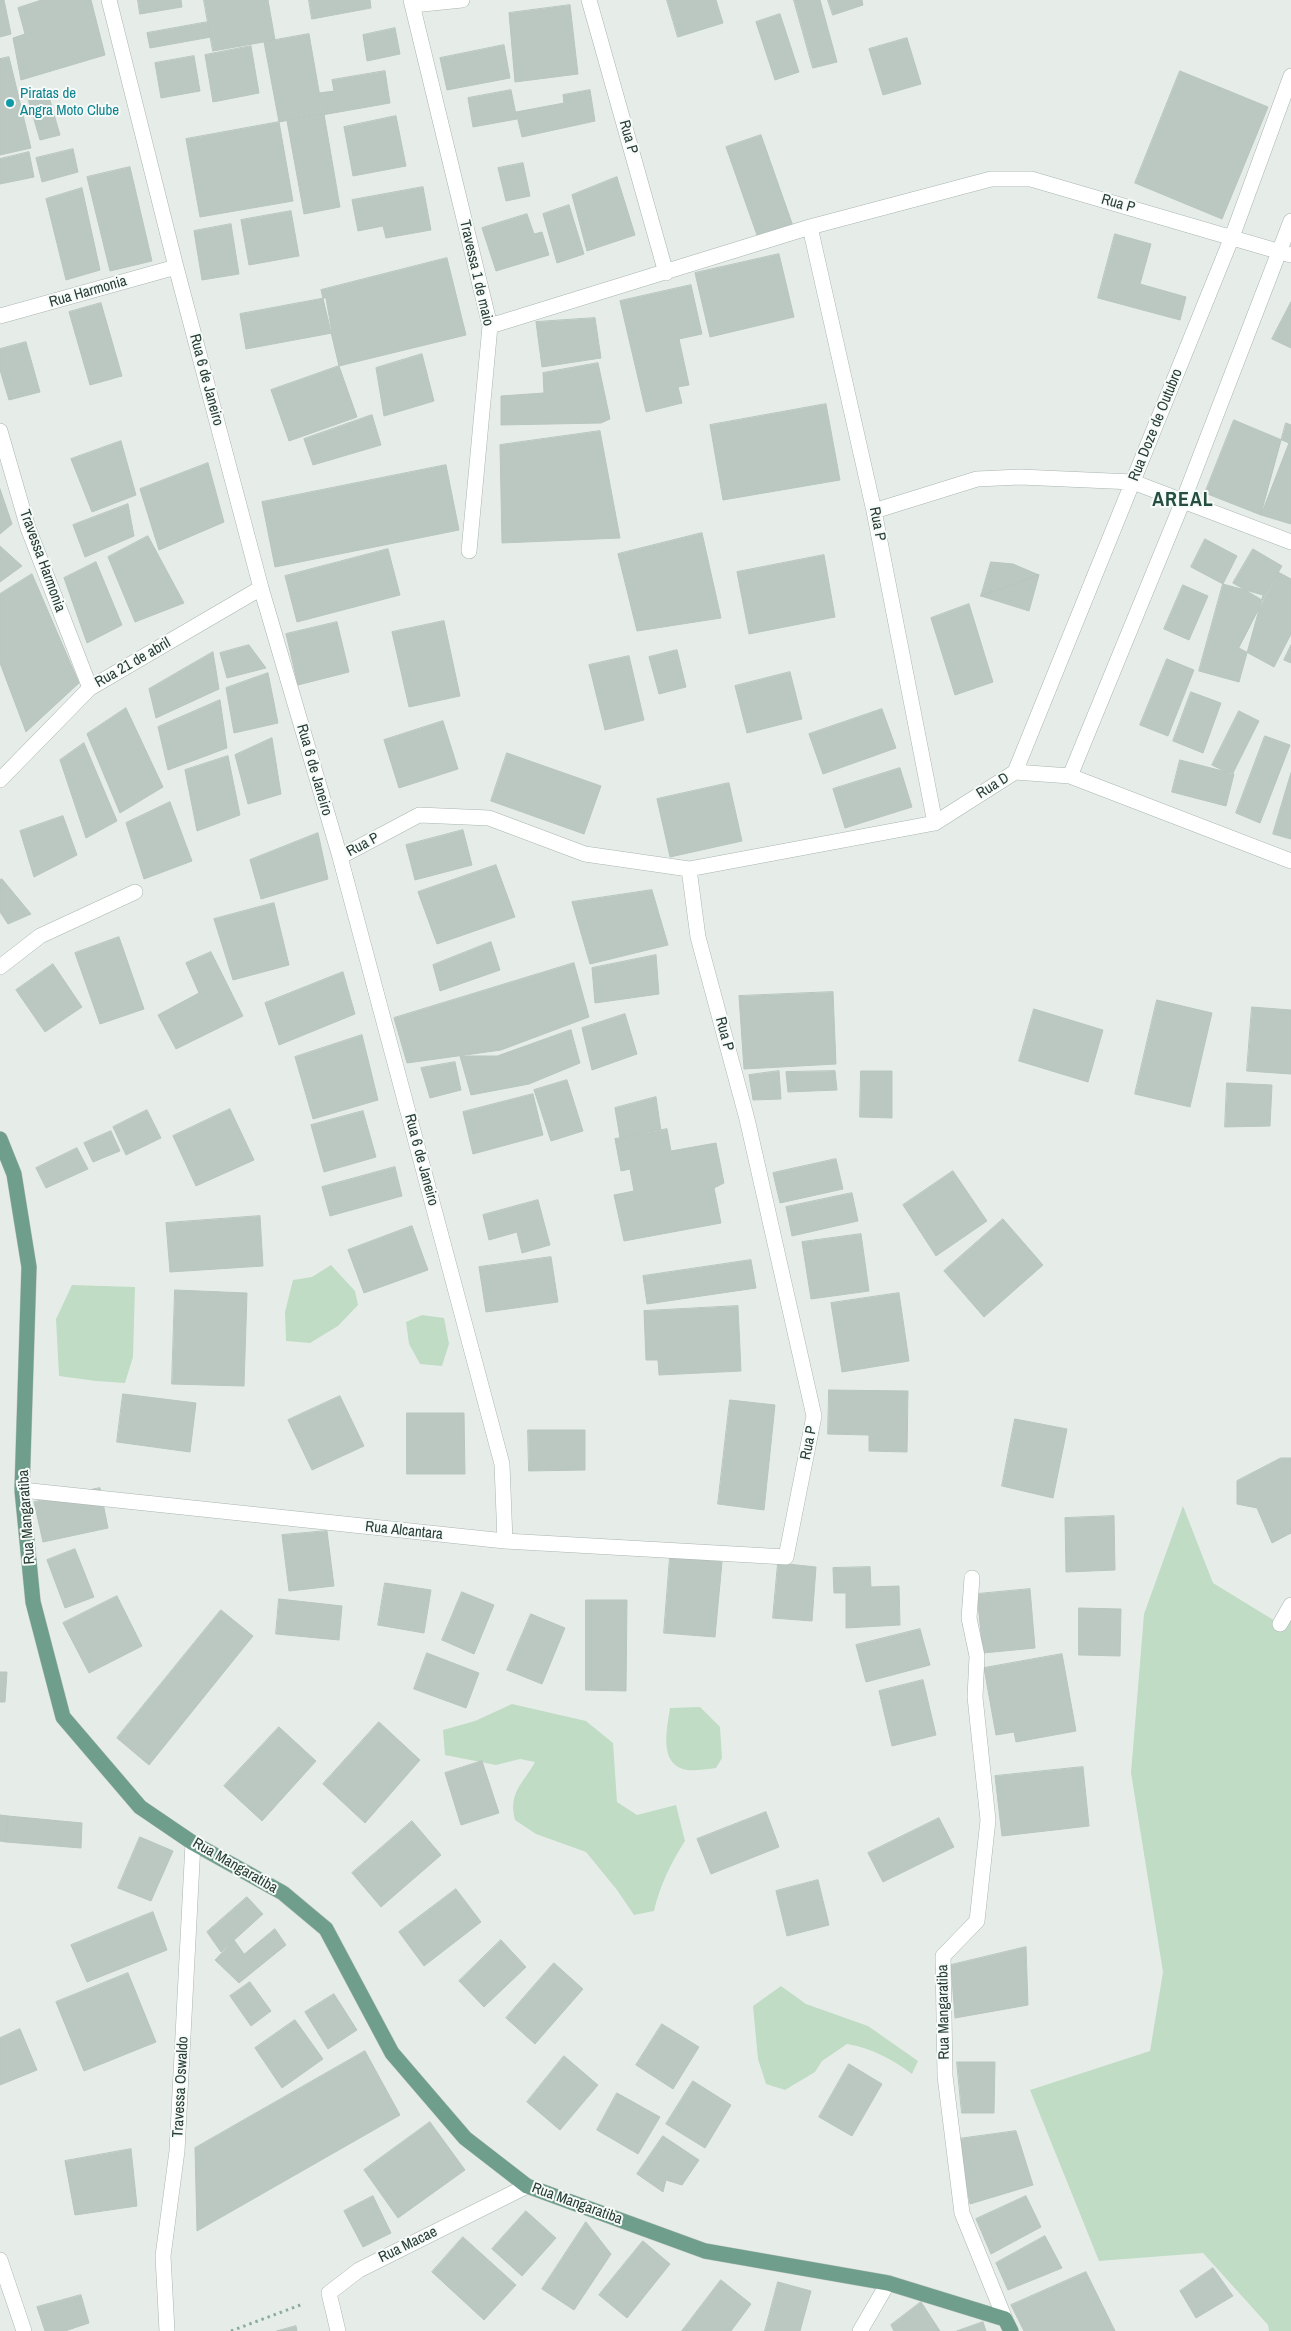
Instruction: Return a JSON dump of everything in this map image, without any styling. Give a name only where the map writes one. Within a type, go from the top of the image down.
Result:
[{"type":"main road","name":"Rua Mangaratiba","points":[[0,1139],[14,1174],[29,1266],[22,1490],[33,1602],[63,1717],[140,1807],[193,1843],[283,1893],[326,1929],[392,2053],[465,2138],[527,2186],[705,2251],[888,2284],[1008,2325]]},
{"type":"street","name":"Rua 6 de Janeiro","points":[[109,0],[176,267],[261,588],[340,857],[502,1464],[506,1541]]},
{"type":"street","points":[[412,2],[462,0]]},
{"type":"street","name":"Rua P","points":[[589,0],[666,273]]},
{"type":"street","name":"Travessa 1 de maio","points":[[412,2],[490,326],[469,551]]},
{"type":"street","name":"Rua Doze de Outubro","points":[[1015,772],[1232,237],[1291,76]]},
{"type":"street","name":"Rua P","points":[[490,326],[810,227],[992,179],[1031,179],[1285,253]]},
{"type":"street","points":[[1070,776],[1285,253],[1291,221]]},
{"type":"street","name":"Rua P","points":[[810,227],[874,511],[935,823]]},
{"type":"street","name":"Rua Harmonia","points":[[0,316],[176,267]]},
{"type":"street","name":"Travessa Harmonia","points":[[0,431],[28,528],[90,688]]},
{"type":"street","points":[[874,511],[977,479],[1020,477],[1133,482],[1291,542]]},
{"type":"street","name":"Rua 21 de abril","points":[[0,780],[90,688],[261,588]]},
{"type":"street","name":"Rua D","points":[[689,869],[935,823],[1015,772],[1070,776],[1291,861]]},
{"type":"street","name":"Rua P","points":[[340,857],[419,815],[489,818],[585,854],[689,869],[698,937],[747,1119],[814,1416],[786,1557]]},
{"type":"street","points":[[0,967],[40,936],[135,892]]},
{"type":"street","name":"Rua Alcantara","points":[[22,1490],[506,1541],[786,1557]]},
{"type":"street","name":"Rua Mangaratiba","points":[[972,1578],[969,1618],[977,1656],[975,1697],[988,1820],[977,1922],[943,1956],[944,2076],[962,2213],[1008,2325]]},
{"type":"street","points":[[1280,1624],[1291,1605]]},
{"type":"street","name":"Travessa Oswaldo","points":[[168,2331],[163,2256],[177,2150],[193,1843]]},
{"type":"street","name":"Rua Macae","points":[[329,2294],[359,2270],[527,2186]]},
{"type":"street","points":[[0,2260],[24,2331]]},
{"type":"street","points":[[860,2331],[888,2284]]},
{"type":"street","points":[[329,2294],[338,2331]]},
{"type":"path","points":[[231,2331],[329,2294]]},
{"type":"green space","points":[[331,1265],[355,1291],[358,1305],[338,1326],[310,1343],[286,1341],[285,1312],[293,1280],[312,1277]]},
{"type":"green space","points":[[72,1285],[135,1287],[133,1357],[125,1383],[59,1376],[56,1319]]},
{"type":"green space","points":[[422,1315],[444,1318],[449,1344],[442,1366],[420,1364],[409,1344],[406,1322]]},
{"type":"green space","points":[[1183,1506],[1213,1583],[1280,1624],[1291,1619],[1291,2331],[1269,2331],[1268,2325],[1203,2253],[1099,2261],[1030,2090],[1150,2051],[1163,1972],[1131,1773],[1144,1614]]},
{"type":"green space","points":[[512,1704],[586,1721],[613,1743],[617,1802],[637,1815],[676,1805],[685,1841],[666,1874],[654,1911],[634,1915],[617,1890],[586,1852],[536,1834],[515,1820],[513,1802],[515,1795],[535,1762],[520,1759],[496,1765],[445,1755],[443,1730],[475,1721]]},
{"type":"green space","points":[[700,1707],[720,1727],[722,1758],[716,1768],[687,1770],[678,1767],[668,1754],[666,1736],[670,1708]]},
{"type":"green space","points":[[781,1986],[806,2004],[868,2026],[918,2061],[912,2074],[881,2055],[847,2044],[822,2061],[815,2072],[785,2090],[766,2084],[758,2059],[753,2006]]},
{"type":"building","points":[[0,0],[4,0],[11,34],[0,37]]},
{"type":"building","points":[[42,0],[91,0],[105,55],[21,80],[13,38],[25,34],[18,8]]},
{"type":"building","points":[[138,0],[181,0],[182,7],[140,14]]},
{"type":"building","points":[[204,0],[268,0],[275,40],[213,51]]},
{"type":"building","points":[[309,0],[370,0],[371,8],[312,19]]},
{"type":"building","points":[[667,0],[716,0],[723,23],[678,37]]},
{"type":"building","points":[[794,0],[820,0],[837,62],[813,68]]},
{"type":"building","points":[[828,0],[862,0],[863,5],[833,15]]},
{"type":"building","points":[[570,5],[578,74],[515,82],[509,13]]},
{"type":"building","points":[[780,14],[799,72],[775,80],[756,22]]},
{"type":"building","points":[[208,22],[211,37],[150,48],[147,33]]},
{"type":"building","points":[[395,28],[400,54],[367,61],[363,35]]},
{"type":"building","points":[[309,34],[323,114],[279,122],[264,42]]},
{"type":"building","points":[[907,38],[921,84],[883,95],[869,49]]},
{"type":"building","points":[[504,45],[510,78],[447,90],[440,58]]},
{"type":"building","points":[[251,46],[259,93],[213,102],[205,55]]},
{"type":"building","points":[[194,56],[200,91],[161,98],[155,63]]},
{"type":"building","name":"Piratas de Angra Moto Clube","points":[[9,57],[31,148],[0,155],[0,59]]},
{"type":"building","points":[[385,71],[390,103],[322,115],[319,93],[334,91],[332,80]]},
{"type":"building","points":[[1180,71],[1268,107],[1222,219],[1135,183]]},
{"type":"building","points":[[511,90],[517,119],[473,127],[468,98]]},
{"type":"building","points":[[590,90],[595,121],[522,137],[516,112],[564,103],[563,95]]},
{"type":"building","points":[[48,93],[60,135],[40,140],[28,99]]},
{"type":"building","points":[[324,114],[340,207],[304,214],[287,121]]},
{"type":"building","points":[[396,116],[406,166],[353,176],[344,127]]},
{"type":"building","points":[[279,122],[293,201],[200,217],[186,139]]},
{"type":"building","points":[[761,135],[793,226],[758,238],[726,147]]},
{"type":"building","points":[[73,149],[78,172],[42,182],[36,158]]},
{"type":"building","points":[[29,152],[34,177],[0,184],[0,159]]},
{"type":"building","points":[[523,163],[530,196],[506,201],[498,168]]},
{"type":"building","points":[[130,167],[152,261],[110,271],[87,177]]},
{"type":"building","points":[[617,177],[635,235],[587,251],[572,195]]},
{"type":"building","points":[[423,187],[431,230],[386,238],[383,226],[358,231],[352,200]]},
{"type":"building","points":[[82,188],[100,270],[66,280],[46,199]]},
{"type":"building","points":[[569,205],[584,254],[557,263],[543,214]]},
{"type":"building","points":[[291,211],[299,256],[249,265],[241,220]]},
{"type":"building","points":[[527,214],[534,234],[542,232],[549,255],[496,271],[482,228]]},
{"type":"building","points":[[231,224],[239,274],[202,280],[194,231]]},
{"type":"building","points":[[1115,234],[1151,244],[1140,284],[1186,297],[1180,320],[1098,298]]},
{"type":"building","points":[[779,254],[794,317],[710,337],[695,273]]},
{"type":"building","points":[[447,258],[466,335],[339,366],[321,290]]},
{"type":"building","points":[[691,285],[702,334],[679,339],[689,385],[678,387],[682,403],[646,412],[620,301]]},
{"type":"building","points":[[326,298],[332,333],[246,349],[240,314]]},
{"type":"building","points":[[1291,302],[1291,348],[1272,339]]},
{"type":"building","points":[[101,303],[122,376],[90,385],[69,312]]},
{"type":"building","points":[[595,318],[601,358],[542,367],[536,322]]},
{"type":"building","points":[[26,342],[40,392],[9,400],[0,370],[0,349]]},
{"type":"building","points":[[422,354],[434,401],[384,416],[376,368]]},
{"type":"building","points":[[598,363],[610,419],[601,423],[501,425],[501,396],[544,393],[543,373]]},
{"type":"building","points":[[339,366],[357,417],[289,441],[271,390]]},
{"type":"building","points":[[826,404],[840,480],[723,500],[710,425]]},
{"type":"building","points":[[372,415],[381,445],[313,465],[304,439]]},
{"type":"building","points":[[1234,420],[1289,443],[1261,515],[1205,493]]},
{"type":"building","points":[[1286,423],[1291,425],[1291,524],[1261,515]]},
{"type":"building","points":[[600,431],[620,538],[502,543],[500,445]]},
{"type":"building","points":[[121,441],[136,495],[92,512],[71,459]]},
{"type":"building","points":[[208,463],[224,522],[159,550],[140,489]]},
{"type":"building","points":[[446,465],[459,530],[275,567],[262,502]]},
{"type":"building","points":[[0,489],[12,524],[0,534]]},
{"type":"building","points":[[128,504],[134,536],[85,557],[73,525]]},
{"type":"building","points":[[702,533],[721,618],[637,631],[618,554]]},
{"type":"building","points":[[148,536],[184,603],[135,622],[108,557]]},
{"type":"building","points":[[1205,539],[1237,556],[1223,584],[1191,567]]},
{"type":"building","points":[[0,546],[22,566],[0,582]]},
{"type":"building","points":[[388,549],[400,595],[297,622],[285,576]]},
{"type":"building","points":[[1253,549],[1282,566],[1262,600],[1233,583]]},
{"type":"building","points":[[824,555],[835,617],[749,634],[737,572]]},
{"type":"building","points":[[96,562],[122,625],[87,643],[64,578]]},
{"type":"building","points":[[991,562],[1013,564],[1039,575],[981,596]]},
{"type":"building","points":[[1278,572],[1291,579],[1291,634],[1274,667],[1239,648]]},
{"type":"building","points":[[32,574],[79,683],[26,732],[0,663],[0,594]]},
{"type":"building","points":[[1039,575],[1029,611],[981,596]]},
{"type":"building","points":[[1223,584],[1263,595],[1239,682],[1199,671]]},
{"type":"building","points":[[1183,585],[1208,596],[1189,640],[1164,629]]},
{"type":"building","points":[[969,604],[993,682],[955,695],[931,618]]},
{"type":"building","points":[[444,621],[460,696],[409,707],[392,632]]},
{"type":"building","points":[[337,622],[349,672],[298,685],[286,634]]},
{"type":"building","points":[[249,645],[266,668],[227,678],[220,653]]},
{"type":"building","points":[[1291,645],[1291,663],[1284,660]]},
{"type":"building","points":[[677,650],[686,687],[659,694],[649,657]]},
{"type":"building","points":[[213,652],[219,689],[156,718],[149,689]]},
{"type":"building","points":[[629,656],[644,720],[605,730],[589,665]]},
{"type":"building","points":[[1167,659],[1194,670],[1168,736],[1140,725]]},
{"type":"building","points":[[790,672],[802,719],[747,733],[735,686]]},
{"type":"building","points":[[268,673],[278,723],[234,733],[226,688]]},
{"type":"building","points":[[1191,692],[1221,703],[1203,753],[1173,741]]},
{"type":"building","points":[[220,700],[227,748],[168,770],[158,727]]},
{"type":"building","points":[[126,708],[163,787],[120,813],[87,734]]},
{"type":"building","points":[[882,709],[896,748],[823,774],[809,734]]},
{"type":"building","points":[[1239,711],[1259,721],[1232,775],[1212,765]]},
{"type":"building","points":[[443,721],[458,769],[399,788],[384,740]]},
{"type":"building","points":[[1265,736],[1290,745],[1260,823],[1236,813]]},
{"type":"building","points":[[272,738],[281,794],[248,804],[235,755]]},
{"type":"building","points":[[84,743],[117,821],[86,838],[60,760]]},
{"type":"building","points":[[507,753],[601,786],[584,834],[491,801]]},
{"type":"building","points":[[228,756],[240,815],[197,831],[185,770]]},
{"type":"building","points":[[1180,760],[1234,774],[1226,806],[1172,792]]},
{"type":"building","points":[[900,768],[912,807],[845,828],[833,789]]},
{"type":"building","points":[[1291,773],[1291,839],[1273,834]]},
{"type":"building","points":[[729,783],[742,841],[670,857],[657,799]]},
{"type":"building","points":[[170,802],[192,861],[144,879],[126,823]]},
{"type":"building","points":[[63,816],[77,855],[34,877],[20,831]]},
{"type":"building","points":[[463,830],[472,865],[415,880],[406,845]]},
{"type":"building","points":[[318,833],[328,879],[261,899],[250,860]]},
{"type":"building","points":[[496,865],[515,917],[437,944],[418,892]]},
{"type":"building","points":[[2,879],[31,914],[8,924],[0,912],[0,880]]},
{"type":"building","points":[[652,890],[668,945],[590,964],[572,902]]},
{"type":"building","points":[[274,903],[289,965],[233,980],[214,919]]},
{"type":"building","points":[[119,937],[144,1009],[100,1024],[75,953]]},
{"type":"building","points":[[491,942],[500,970],[440,991],[433,965]]},
{"type":"building","points":[[211,952],[243,1016],[176,1049],[158,1015],[199,993],[186,963]]},
{"type":"building","points":[[656,955],[659,994],[595,1003],[592,968]]},
{"type":"building","points":[[574,963],[589,1017],[501,1050],[407,1063],[394,1018]]},
{"type":"building","points":[[53,964],[82,1007],[45,1032],[16,990]]},
{"type":"building","points":[[343,972],[355,1014],[279,1045],[265,1003]]},
{"type":"building","points":[[833,992],[836,1064],[744,1069],[739,996]]},
{"type":"building","points":[[1157,1000],[1212,1013],[1190,1107],[1135,1094]]},
{"type":"building","points":[[1252,1007],[1291,1010],[1291,1074],[1247,1071]]},
{"type":"building","points":[[1034,1009],[1103,1030],[1088,1082],[1019,1061]]},
{"type":"building","points":[[625,1014],[637,1054],[592,1070],[582,1028]]},
{"type":"building","points":[[571,1030],[580,1063],[529,1084],[471,1095],[460,1056],[497,1056]]},
{"type":"building","points":[[362,1035],[378,1100],[313,1119],[295,1057]]},
{"type":"building","points":[[455,1062],[461,1090],[430,1098],[421,1068]]},
{"type":"building","points":[[779,1071],[781,1099],[753,1100],[749,1075]]},
{"type":"building","points":[[835,1071],[837,1090],[788,1092],[786,1072]]},
{"type":"building","points":[[861,1071],[892,1071],[892,1118],[860,1117]]},
{"type":"building","points":[[567,1080],[583,1131],[551,1141],[534,1090]]},
{"type":"building","points":[[1227,1083],[1272,1085],[1270,1126],[1225,1127]]},
{"type":"building","points":[[533,1094],[543,1135],[473,1154],[463,1112]]},
{"type":"building","points":[[656,1097],[661,1131],[620,1138],[615,1108]]},
{"type":"building","points":[[230,1109],[254,1160],[196,1186],[173,1136]]},
{"type":"building","points":[[147,1110],[161,1138],[126,1155],[113,1127]]},
{"type":"building","points":[[363,1111],[376,1157],[324,1172],[311,1125]]},
{"type":"building","points":[[667,1129],[671,1151],[716,1143],[724,1183],[714,1188],[721,1223],[624,1241],[614,1195],[634,1191],[630,1169],[621,1171],[615,1139]]},
{"type":"building","points":[[111,1131],[120,1151],[93,1162],[84,1143]]},
{"type":"building","points":[[77,1148],[88,1169],[46,1188],[36,1168]]},
{"type":"building","points":[[836,1159],[843,1189],[780,1203],[773,1173]]},
{"type":"building","points":[[395,1167],[402,1196],[330,1216],[322,1187]]},
{"type":"building","points":[[953,1171],[987,1221],[936,1256],[903,1205]]},
{"type":"building","points":[[852,1193],[858,1221],[792,1236],[786,1207]]},
{"type":"building","points":[[538,1200],[550,1245],[522,1253],[517,1232],[489,1240],[483,1215]]},
{"type":"building","points":[[260,1216],[263,1266],[170,1272],[166,1223]]},
{"type":"building","points":[[1003,1219],[1043,1265],[984,1317],[944,1271]]},
{"type":"building","points":[[412,1226],[428,1270],[364,1293],[348,1250]]},
{"type":"building","points":[[861,1234],[869,1291],[811,1299],[802,1242]]},
{"type":"building","points":[[551,1257],[558,1302],[486,1312],[479,1267]]},
{"type":"building","points":[[751,1260],[756,1288],[647,1304],[643,1276]]},
{"type":"building","points":[[175,1290],[247,1293],[244,1386],[172,1384]]},
{"type":"building","points":[[899,1293],[909,1361],[842,1372],[831,1303]]},
{"type":"building","points":[[738,1306],[741,1371],[659,1375],[658,1360],[646,1360],[644,1311]]},
{"type":"building","points":[[829,1390],[908,1391],[907,1452],[869,1451],[869,1435],[828,1434]]},
{"type":"building","points":[[123,1394],[196,1403],[190,1452],[117,1442]]},
{"type":"building","points":[[340,1396],[364,1446],[312,1470],[288,1420]]},
{"type":"building","points":[[730,1400],[775,1405],[764,1510],[718,1504]]},
{"type":"building","points":[[407,1413],[464,1413],[465,1474],[407,1474]]},
{"type":"building","points":[[1015,1419],[1067,1429],[1053,1498],[1002,1486]]},
{"type":"building","points":[[528,1430],[585,1430],[585,1470],[529,1471]]},
{"type":"building","points":[[1281,1458],[1291,1458],[1291,1533],[1272,1543],[1257,1508],[1237,1504],[1237,1481]]},
{"type":"building","points":[[100,1488],[108,1528],[43,1542],[34,1502]]},
{"type":"building","points":[[1114,1516],[1115,1570],[1066,1572],[1065,1518]]},
{"type":"building","points":[[327,1531],[334,1586],[289,1591],[282,1535]]},
{"type":"building","points":[[75,1549],[94,1597],[65,1608],[47,1560]]},
{"type":"building","points":[[670,1557],[722,1562],[715,1637],[664,1633]]},
{"type":"building","points":[[778,1563],[816,1567],[812,1621],[773,1618]]},
{"type":"building","points":[[870,1567],[871,1587],[899,1586],[900,1625],[846,1628],[846,1593],[834,1593],[833,1568]]},
{"type":"building","points":[[385,1583],[431,1590],[424,1633],[378,1625]]},
{"type":"building","points":[[1030,1589],[1035,1648],[983,1653],[977,1594]]},
{"type":"building","points":[[462,1592],[494,1605],[474,1654],[442,1640]]},
{"type":"building","points":[[117,1596],[142,1646],[89,1673],[63,1623]]},
{"type":"building","points":[[279,1599],[342,1606],[339,1640],[276,1634]]},
{"type":"building","points":[[586,1600],[627,1600],[626,1691],[586,1690]]},
{"type":"building","points":[[1079,1608],[1121,1609],[1120,1656],[1079,1655]]},
{"type":"building","points":[[221,1610],[253,1636],[149,1765],[117,1738]]},
{"type":"building","points":[[531,1614],[565,1628],[542,1684],[507,1670]]},
{"type":"building","points":[[920,1629],[930,1665],[866,1682],[856,1645]]},
{"type":"building","points":[[427,1653],[479,1673],[466,1708],[414,1689]]},
{"type":"building","points":[[1062,1654],[1076,1731],[1016,1742],[1014,1732],[996,1735],[984,1668]]},
{"type":"building","points":[[0,1672],[7,1672],[5,1702],[0,1702]]},
{"type":"building","points":[[923,1680],[936,1735],[892,1746],[879,1691]]},
{"type":"building","points":[[379,1722],[420,1760],[365,1823],[323,1784]]},
{"type":"building","points":[[279,1727],[316,1761],[262,1821],[224,1786]]},
{"type":"building","points":[[482,1761],[499,1813],[461,1825],[445,1773]]},
{"type":"building","points":[[1083,1767],[1089,1826],[1002,1836],[995,1776]]},
{"type":"building","points":[[766,1812],[779,1847],[711,1874],[697,1839]]},
{"type":"building","points":[[0,1815],[8,1816],[6,1842],[0,1841]]},
{"type":"building","points":[[8,1816],[82,1823],[81,1848],[6,1842]]},
{"type":"building","points":[[939,1818],[954,1847],[883,1882],[868,1853]]},
{"type":"building","points":[[412,1821],[441,1855],[381,1907],[352,1873]]},
{"type":"building","points":[[140,1837],[173,1851],[151,1901],[118,1888]]},
{"type":"building","points":[[818,1880],[829,1925],[787,1936],[776,1891]]},
{"type":"building","points":[[456,1889],[481,1922],[424,1966],[399,1932]]},
{"type":"building","points":[[247,1897],[263,1914],[221,1952],[207,1932]]},
{"type":"building","points":[[153,1912],[167,1950],[87,1982],[71,1945]]},
{"type":"building","points":[[275,1929],[286,1945],[239,1983],[215,1960],[234,1940],[244,1954]]},
{"type":"building","points":[[501,1940],[526,1967],[484,2007],[459,1981]]},
{"type":"building","points":[[1026,1947],[1028,2005],[955,2018],[951,1965]]},
{"type":"building","points":[[554,1963],[583,1989],[535,2044],[506,2018]]},
{"type":"building","points":[[128,1973],[156,2042],[84,2071],[56,2002]]},
{"type":"building","points":[[250,1982],[271,2011],[251,2026],[230,1996]]},
{"type":"building","points":[[334,1994],[357,2030],[328,2049],[305,2012]]},
{"type":"building","points":[[295,2020],[323,2059],[282,2088],[255,2048]]},
{"type":"building","points":[[662,2024],[699,2047],[673,2089],[636,2065]]},
{"type":"building","points":[[20,2029],[37,2070],[0,2085],[0,2038]]},
{"type":"building","points":[[365,2051],[400,2115],[197,2231],[195,2148]]},
{"type":"building","points":[[564,2056],[598,2085],[560,2130],[527,2102]]},
{"type":"building","points":[[957,2062],[995,2062],[994,2113],[962,2113]]},
{"type":"building","points":[[849,2064],[882,2084],[852,2136],[819,2117]]},
{"type":"building","points":[[693,2081],[731,2105],[705,2148],[666,2124]]},
{"type":"building","points":[[617,2093],[660,2117],[638,2154],[597,2130]]},
{"type":"building","points":[[430,2122],[465,2170],[398,2218],[364,2170]]},
{"type":"building","points":[[1016,2131],[1033,2185],[970,2204],[958,2139]]},
{"type":"building","points":[[663,2136],[699,2160],[682,2185],[666,2180],[663,2192],[637,2174]]},
{"type":"building","points":[[131,2149],[137,2206],[75,2215],[65,2161]]},
{"type":"building","points":[[373,2196],[391,2233],[363,2247],[344,2211]]},
{"type":"building","points":[[1026,2196],[1041,2227],[991,2254],[976,2219]]},
{"type":"building","points":[[526,2211],[556,2238],[522,2276],[492,2249]]},
{"type":"building","points":[[586,2222],[611,2254],[574,2310],[542,2289]]},
{"type":"building","points":[[1045,2236],[1062,2268],[1008,2290],[996,2263]]},
{"type":"building","points":[[463,2237],[516,2285],[484,2320],[432,2272]]},
{"type":"building","points":[[643,2241],[670,2264],[627,2318],[599,2295]]},
{"type":"building","points":[[1213,2268],[1233,2296],[1196,2318],[1180,2291]]},
{"type":"building","points":[[1086,2272],[1115,2331],[1024,2331],[1011,2305]]},
{"type":"building","points":[[721,2280],[751,2304],[731,2331],[682,2331]]},
{"type":"building","points":[[778,2282],[811,2291],[800,2331],[765,2331]]},
{"type":"building","points":[[81,2295],[89,2323],[65,2331],[45,2331],[37,2307]]},
{"type":"building","points":[[921,2302],[940,2331],[894,2331],[891,2325]]},
{"type":"building","points":[[983,2322],[986,2331],[957,2331]]},
{"type":"building","points":[[296,2326],[297,2331],[277,2331]]},
{"type":"place","name":"Piratas de Angra Moto Clube","points":[[10,103]]},
{"type":"district","name":"AREAL","points":[[1183,501]]}]
